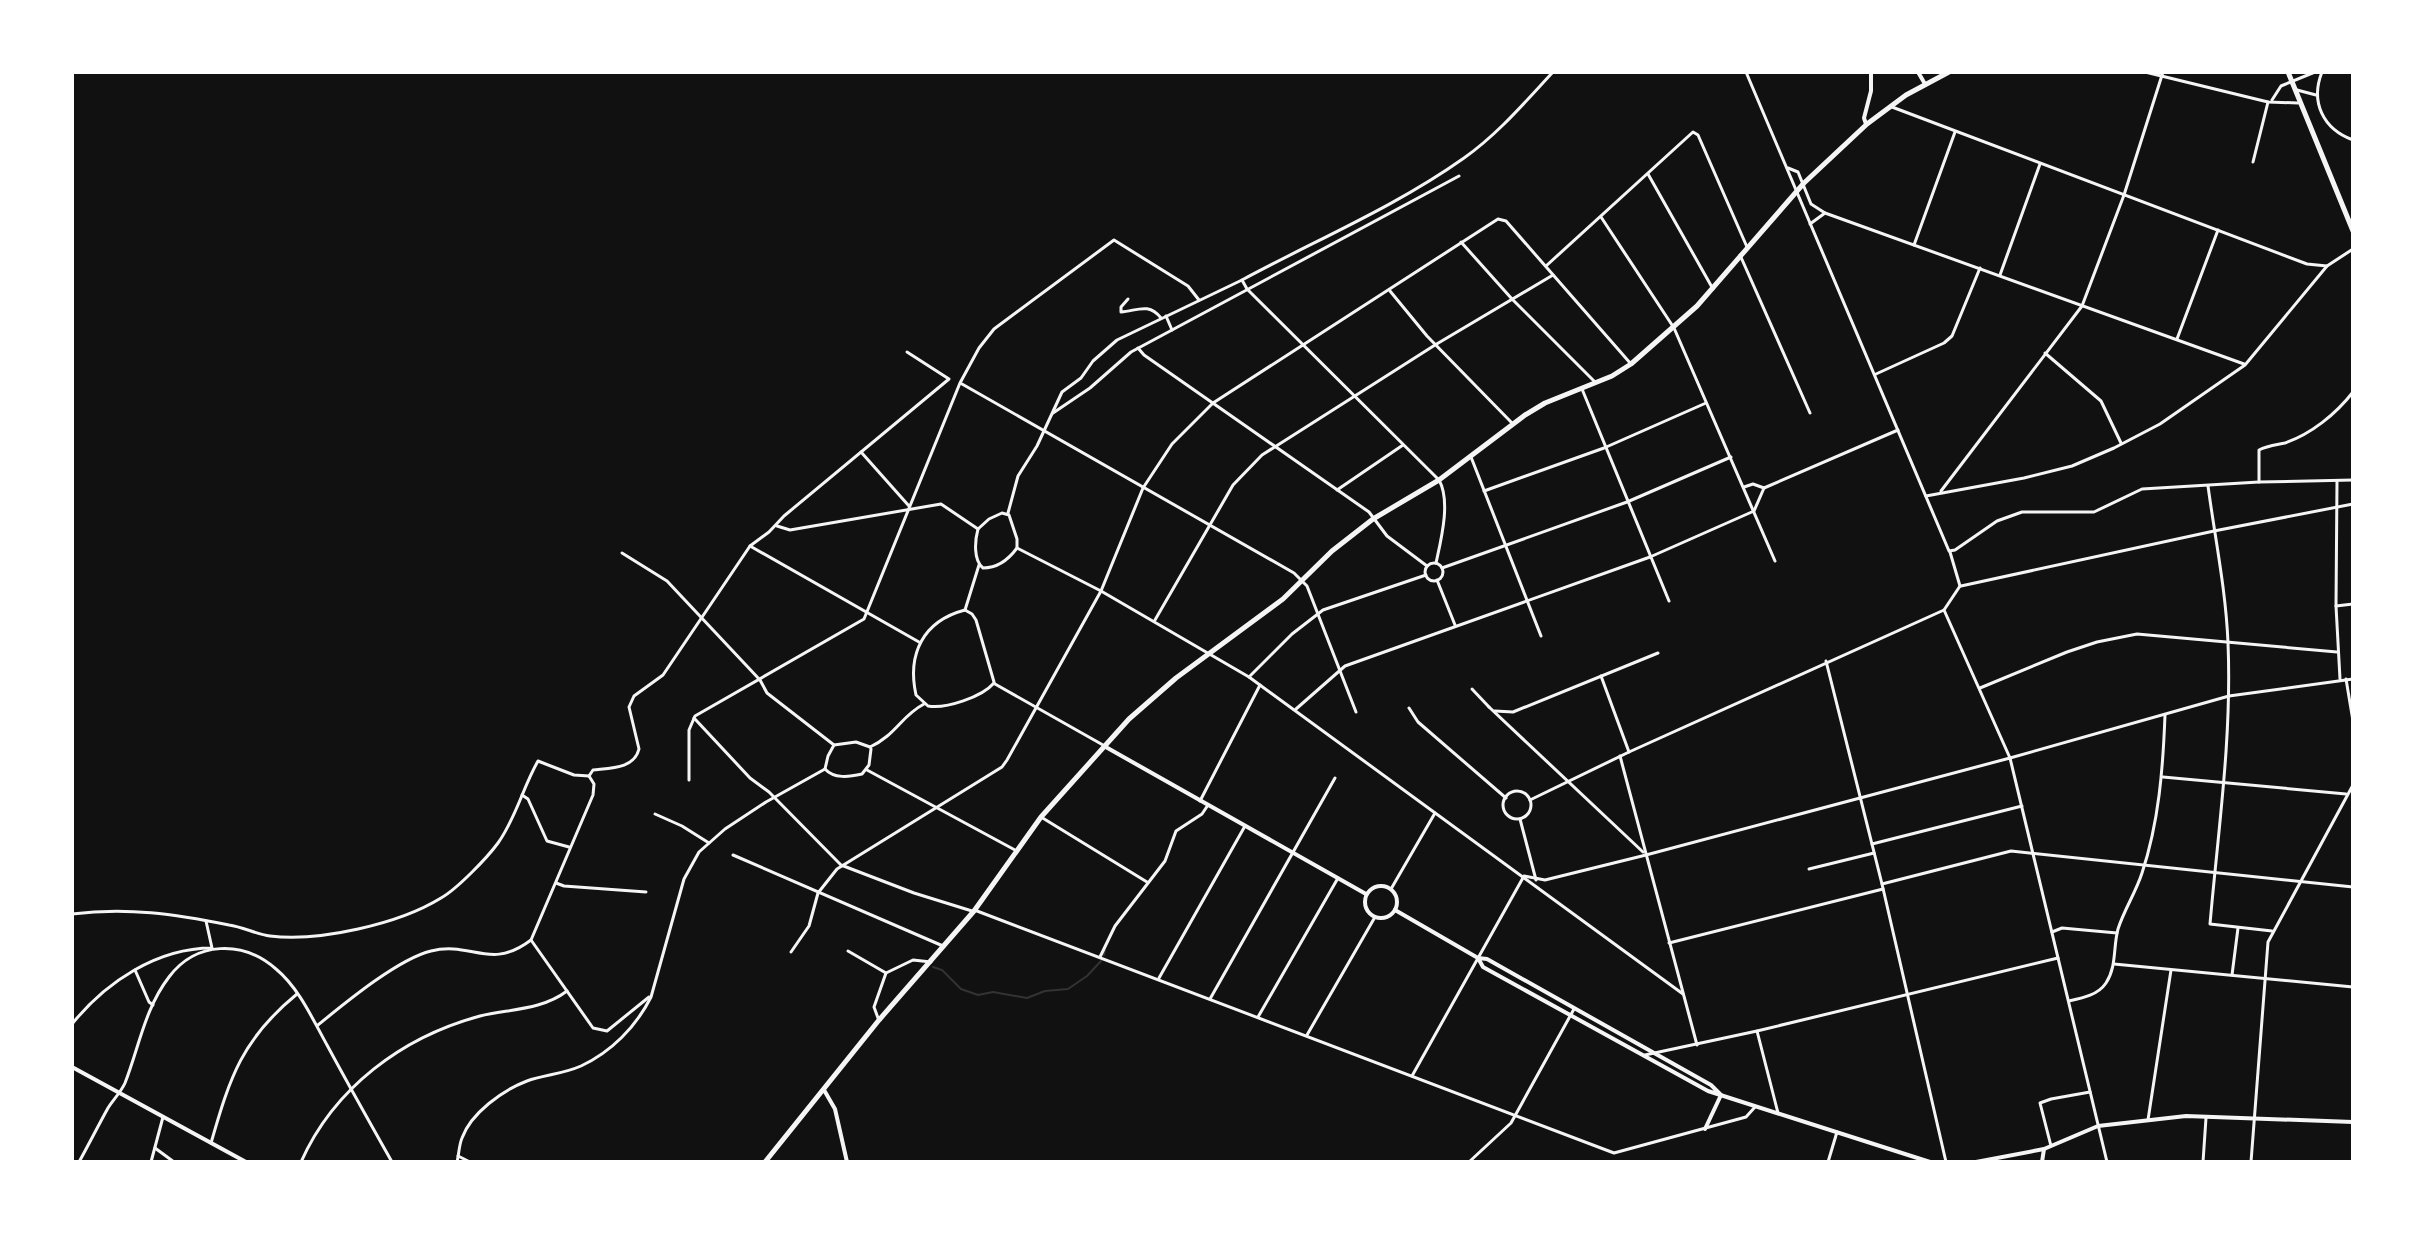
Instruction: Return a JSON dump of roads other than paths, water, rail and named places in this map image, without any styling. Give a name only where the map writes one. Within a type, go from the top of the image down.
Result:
[{"type":"main road","points":[[765,1162],[879,1020],[974,911],[1041,817],[1103,745],[1148,701],[1283,599],[1332,551],[1373,519],[1439,480],[1512,423],[1545,403],[1596,383],[1631,364],[1674,328],[1713,289],[1795,192],[1867,124],[1889,106],[1949,72]]},
{"type":"main road","points":[[2288,72],[2298,103],[2353,231]]},
{"type":"street","points":[[979,565],[987,568],[995,566],[1005,561],[1017,548],[1008,513],[1018,476],[1037,446],[1060,394],[1081,378],[1113,342],[1242,280],[1396,200],[1466,157],[1497,131],[1553,72]]},
{"type":"street","points":[[1746,72],[1788,168],[1795,192],[1876,374],[1949,551],[1960,586]]},
{"type":"street","points":[[1867,124],[1864,118],[1871,91],[1871,72]]},
{"type":"street","points":[[1918,72],[1925,84]]},
{"type":"street","points":[[2145,72],[2284,105],[2298,103]]},
{"type":"street","points":[[2253,162],[2270,101],[2278,89],[2290,80],[2315,72]]},
{"type":"street","points":[[2322,72],[2316,95],[2328,123],[2353,140]]},
{"type":"street","points":[[1941,492],[2082,306],[2124,195],[2163,74]]},
{"type":"street","points":[[2294,91],[2316,95]]},
{"type":"street","points":[[1889,106],[2307,264],[2327,266]]},
{"type":"street","points":[[1546,266],[1693,132],[1697,133],[1747,247]]},
{"type":"street","points":[[1914,245],[1955,132]]},
{"type":"street","points":[[2000,275],[2040,164]]},
{"type":"street","points":[[1788,168],[1798,172],[1811,204],[1825,213],[2245,365]]},
{"type":"street","points":[[1648,174],[1713,289]]},
{"type":"street","points":[[1053,413],[1090,388],[1138,348],[1459,176]]},
{"type":"street","points":[[1810,224],[1825,213]]},
{"type":"street","points":[[1601,217],[1674,328],[1775,561]]},
{"type":"street","points":[[791,952],[809,926],[818,893],[832,874],[1002,767],[1101,591],[1143,488],[1172,444],[1213,403],[1493,221],[1502,219],[1631,364]]},
{"type":"street","points":[[2176,339],[2218,230]]},
{"type":"street","points":[[689,780],[689,730],[694,718],[858,624],[867,613],[960,383],[979,348],[994,329],[1114,240],[1188,286],[1199,300]]},
{"type":"street","points":[[1461,242],[1512,299],[1596,383]]},
{"type":"street","points":[[1926,496],[2060,469],[2122,445],[2160,424],[2245,365],[2327,266],[2353,249]]},
{"type":"street","points":[[1740,255],[1810,413]]},
{"type":"street","points":[[1876,374],[1944,343],[1952,336],[1980,268]]},
{"type":"street","points":[[1154,621],[1233,485],[1274,446],[1553,275]]},
{"type":"street","points":[[1242,280],[1247,289],[1439,480],[1443,509],[1436,563]]},
{"type":"street","points":[[1389,289],[1435,345],[1512,423]]},
{"type":"street","points":[[1128,299],[1121,312],[1147,308],[1163,317],[1172,330]]},
{"type":"street","points":[[1138,348],[1369,512],[1387,536],[1427,566]]},
{"type":"street","points":[[589,776],[593,770],[624,766],[637,756],[639,749],[629,707],[631,700],[663,675],[750,546],[949,379],[907,352]]},
{"type":"street","points":[[2045,353],[2101,401],[2122,445]]},
{"type":"street","points":[[960,383],[1303,581],[1356,712]]},
{"type":"street","points":[[1582,389],[1669,601]]},
{"type":"street","points":[[2259,482],[2259,450],[2286,442],[2315,427],[2343,405],[2353,392]]},
{"type":"street","points":[[1484,491],[1604,448],[1706,403]]},
{"type":"street","points":[[1295,710],[1339,669],[1650,557],[1754,511],[1764,488],[1898,430]]},
{"type":"street","points":[[1337,490],[1403,445]]},
{"type":"street","points":[[861,452],[908,508]]},
{"type":"street","points":[[1471,457],[1541,636]]},
{"type":"street","points":[[1442,568],[1627,502],[1731,457]]},
{"type":"street","points":[[1949,551],[1997,521],[2022,512],[2094,512],[2142,489],[2353,480]]},
{"type":"street","points":[[2337,481],[2336,606],[2340,679]]},
{"type":"street","points":[[1744,487],[1753,484],[1764,488]]},
{"type":"street","points":[[2208,486],[2228,642],[2229,696],[2210,924],[2272,931]]},
{"type":"street","points":[[777,526],[790,530],[941,504],[978,529]]},
{"type":"street","points":[[1530,800],[1826,661],[1944,610],[1960,586],[2353,504]]},
{"type":"street","points":[[965,610],[979,565],[976,549],[978,529],[993,517],[1008,513]]},
{"type":"street","points":[[750,546],[919,642]]},
{"type":"street","points":[[1017,548],[1101,591],[1249,677],[1683,994]]},
{"type":"street","points":[[622,553],[667,581],[760,680],[767,693],[834,745],[856,742],[870,747],[890,737],[909,714],[924,704],[941,707],[984,692],[994,683]]},
{"type":"street","points":[[1427,566],[1436,563]]},
{"type":"street","points":[[1436,563],[1442,568]]},
{"type":"street","points":[[1427,566],[1429,580],[1442,576],[1442,568]]},
{"type":"street","points":[[1249,677],[1318,614],[1426,575]]},
{"type":"street","points":[[1437,580],[1456,626]]},
{"type":"street","points":[[2336,606],[2353,604]]},
{"type":"street","points":[[924,704],[915,690],[915,657],[919,642],[945,618],[965,610]]},
{"type":"street","points":[[965,610],[976,620],[994,683],[1366,894]]},
{"type":"street","points":[[1944,610],[2010,758],[2107,1162]]},
{"type":"street","points":[[1980,688],[2067,652],[2124,637],[2149,634],[2337,652]]},
{"type":"street","points":[[1489,707],[1499,713],[1513,712],[1658,653]]},
{"type":"street","points":[[1826,661],[1946,1162]]},
{"type":"street","points":[[1601,675],[1629,752]]},
{"type":"street","points":[[2346,679],[2353,721]]},
{"type":"street","points":[[1524,876],[1536,880],[1550,879],[1646,855],[2229,696],[2353,679]]},
{"type":"street","points":[[1200,801],[1260,685]]},
{"type":"street","points":[[1472,689],[1646,855]]},
{"type":"street","points":[[1409,708],[1418,722],[1506,798]]},
{"type":"street","points":[[2069,1001],[2093,995],[2101,989],[2114,964],[2117,933],[2145,866],[2163,777],[2165,715]]},
{"type":"street","points":[[694,718],[750,778],[842,866],[1159,978],[1614,1153],[1746,1117],[1755,1107]]},
{"type":"street","points":[[457,1162],[462,1136],[496,1099],[528,1081],[584,1065],[634,1024],[651,997],[691,864],[725,829],[825,769],[834,745]]},
{"type":"street","points":[[825,769],[831,774],[847,777],[862,774],[867,770],[871,757],[870,747]]},
{"type":"street","points":[[1620,756],[1697,1045]]},
{"type":"street","points":[[72,914],[126,909],[206,921],[268,935],[315,935],[371,925],[409,913],[448,894],[496,846],[511,822],[536,762],[542,761],[574,775],[589,776]]},
{"type":"street","points":[[867,770],[1015,850]]},
{"type":"street","points":[[316,1026],[357,994],[414,958],[431,951],[452,949],[499,956],[531,940],[595,789],[589,776]]},
{"type":"street","points":[[2163,777],[2348,794]]},
{"type":"street","points":[[1210,999],[1335,778]]},
{"type":"street","points":[[2251,1162],[2268,942],[2353,785]]},
{"type":"street","points":[[1519,792],[1530,800],[1529,812],[1520,819],[1510,817],[1505,811],[1506,798],[1519,792]]},
{"type":"street","points":[[522,795],[528,799],[547,841],[571,847]]},
{"type":"street","points":[[1100,957],[1115,926],[1165,861],[1176,831],[1200,815],[1208,805]]},
{"type":"street","points":[[1872,844],[2022,806]]},
{"type":"street","points":[[1391,889],[1436,811]]},
{"type":"street","points":[[655,814],[709,843]]},
{"type":"street","points":[[1041,817],[1148,883]]},
{"type":"street","points":[[1520,819],[1536,880]]},
{"type":"street","points":[[1159,978],[1245,826]]},
{"type":"street","points":[[1669,943],[2011,851],[2353,887]]},
{"type":"street","points":[[1809,869],[1874,853]]},
{"type":"street","points":[[733,855],[945,947]]},
{"type":"street","points":[[1412,1076],[1524,876]]},
{"type":"street","points":[[1258,1017],[1338,878]]},
{"type":"street","points":[[556,883],[646,892]]},
{"type":"street","points":[[1378,886],[1391,889],[1397,897],[1395,910],[1387,917],[1375,917],[1367,910],[1366,894],[1378,886]]},
{"type":"street","points":[[1395,910],[1655,1053],[1711,1085],[1721,1095]]},
{"type":"street","points":[[1307,1035],[1375,917]]},
{"type":"street","points":[[206,921],[212,948]]},
{"type":"street","points":[[2052,932],[2062,928],[2117,933]]},
{"type":"street","points":[[2232,975],[2238,928]]},
{"type":"street","points":[[531,940],[593,1028],[607,1031],[651,997]]},
{"type":"street","points":[[79,1162],[119,1093],[153,1005],[176,968],[212,948]]},
{"type":"street","points":[[72,1024],[102,992],[135,970],[175,952],[232,949],[269,963],[297,994],[392,1162]]},
{"type":"street","points":[[848,951],[886,973]]},
{"type":"street","points":[[1478,958],[1483,967],[1708,1091],[1930,1162]]},
{"type":"street","points":[[1643,1055],[1757,1031],[2058,958]]},
{"type":"street","points":[[879,1020],[874,1007],[886,973],[913,960],[931,962]]},
{"type":"street","points":[[2114,964],[2353,987]]},
{"type":"street","points":[[135,970],[153,1005]]},
{"type":"street","points":[[2148,1121],[2171,970]]},
{"type":"street","points":[[301,1162],[326,1116],[351,1088],[397,1052],[441,1030],[482,1016],[556,1000],[567,991]]},
{"type":"street","points":[[211,1143],[227,1087],[242,1056],[266,1020],[297,994]]},
{"type":"street","points":[[1469,1162],[1481,1148],[1506,1130],[1574,1008]]},
{"type":"street","points":[[1757,1031],[1778,1113]]},
{"type":"street","points":[[72,1067],[246,1162]]},
{"type":"street","points":[[824,1090],[835,1109],[847,1162]]},
{"type":"street","points":[[2051,1146],[2040,1103],[2090,1092]]},
{"type":"street","points":[[1705,1129],[1721,1095]]},
{"type":"street","points":[[151,1162],[163,1117]]},
{"type":"street","points":[[2203,1162],[2206,1117]]},
{"type":"street","points":[[1976,1162],[2044,1149],[2098,1126],[2206,1117],[2353,1122]]},
{"type":"street","points":[[1828,1162],[1837,1132]]},
{"type":"street","points":[[155,1148],[174,1162]]},
{"type":"street","points":[[2042,1162],[2044,1149]]},
{"type":"street","points":[[458,1156],[470,1162]]},
{"type":"waterway","points":[[1104,955],[1105,950]]},
{"type":"waterway","points":[[933,967],[942,970],[961,989],[978,995],[993,992],[1027,998],[1045,991],[1068,989],[1101,961]]}]
